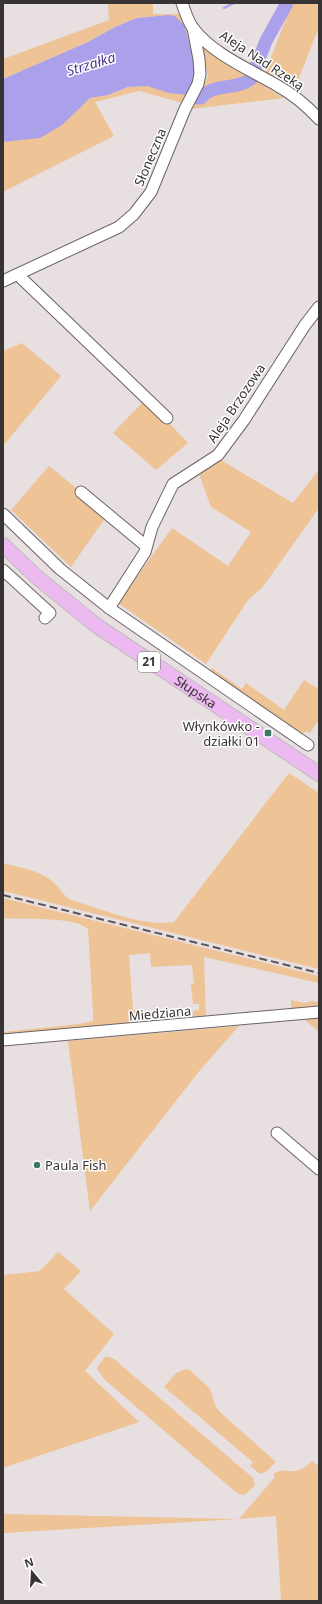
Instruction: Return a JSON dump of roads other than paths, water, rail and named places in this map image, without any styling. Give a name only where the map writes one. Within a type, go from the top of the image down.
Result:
[{"type":"main road","name":"Słupska","points":[[3,545],[39,579],[97,626],[319,774]]},
{"type":"street","name":"Aleja Nad Rzeką","points":[[182,3],[193,28],[220,52],[299,100],[319,119]]},
{"type":"street","name":"Słoneczna","points":[[3,281],[119,227],[134,214],[151,192],[185,109],[198,84],[200,74],[199,58],[193,28]]},
{"type":"street","points":[[18,275],[167,418]]},
{"type":"street","name":"Aleja Brzozowa","points":[[109,608],[141,560],[152,527],[173,484],[218,455],[244,420],[305,325],[319,307]]},
{"type":"street","points":[[81,492],[146,546]]},
{"type":"street","points":[[3,514],[60,568],[109,608],[308,745]]},
{"type":"street","points":[[3,570],[50,613],[45,618]]},
{"type":"street","name":"Miedziana","points":[[3,1040],[319,1012]]},
{"type":"street","points":[[277,1133],[319,1169]]},
{"type":"water","points":[[168,15],[175,16],[184,25],[196,66],[196,79],[188,95],[169,93],[147,86],[128,87],[108,95],[90,98],[62,125],[40,138],[3,142],[3,79],[88,42],[115,27],[137,18]]},
{"type":"waterway","points":[[224,8],[234,3]]},
{"type":"waterway","name":"Strzałka","points":[[198,98],[201,98],[211,90],[239,84],[251,79],[266,41],[287,3]]},
{"type":"railway","points":[[3,895],[319,973]]},
{"type":"place","name":"Włynkówko - działki 01","points":[[268,733]]},
{"type":"place","name":"Paula Fish","points":[[37,1165]]}]
